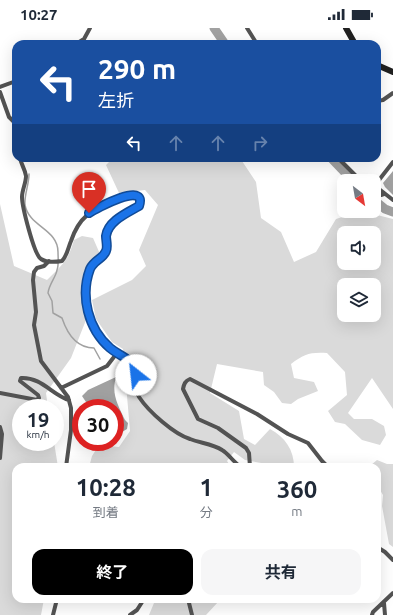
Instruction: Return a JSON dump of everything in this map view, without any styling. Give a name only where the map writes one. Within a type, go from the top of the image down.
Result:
[{"type":"main road","points":[[346,28],[353,40]]},
{"type":"main road","points":[[381,67],[393,72]]},
{"type":"street","points":[[82,40],[90,28]]},
{"type":"street","points":[[247,28],[254,40]]},
{"type":"street","points":[[0,86],[12,82]]},
{"type":"street","points":[[0,92],[9,117],[12,120]]},
{"type":"street","points":[[381,100],[393,93]]},
{"type":"street","points":[[21,162],[26,177],[22,195],[22,204],[29,231],[38,256],[41,259],[60,262],[65,258],[74,230],[89,213],[97,208],[127,196],[137,196],[140,203],[139,206],[112,224],[108,229],[106,235],[106,251],[90,268],[86,299],[89,317],[109,348],[133,365],[138,396],[143,402],[181,436],[222,450],[237,463]]},
{"type":"street","points":[[342,162],[354,174]]},
{"type":"street","points":[[393,162],[377,184],[379,189],[393,200]]},
{"type":"street","points":[[50,261],[44,266],[37,268],[34,272],[33,280],[36,312],[34,325],[41,361],[68,397],[71,408],[71,430],[67,463]]},
{"type":"street","points":[[61,388],[107,366],[117,353]]},
{"type":"street","points":[[0,393],[37,400],[39,398],[38,395],[20,381],[21,378],[25,378],[44,384],[65,399],[69,400]]},
{"type":"street","points":[[250,463],[250,453],[246,448],[218,428],[198,419],[183,389],[186,381],[190,379],[257,414],[288,434],[308,443],[324,463]]},
{"type":"street","points":[[0,427],[2,434],[0,458]]},
{"type":"street","points":[[381,549],[393,560]]},
{"type":"street","points":[[372,615],[373,612],[393,594]]},
{"type":"street","points":[[53,615],[56,603]]},
{"type":"street","points":[[130,615],[137,610],[141,603]]},
{"type":"street","points":[[189,603],[192,615]]},
{"type":"street","points":[[384,603],[385,615]]},
{"type":"shaded area","points":[[109,162],[243,162],[256,182],[261,218],[281,232],[294,262],[316,252],[336,219],[381,218],[381,216],[393,219],[393,409],[372,378],[348,413],[354,419],[372,419],[384,426],[386,435],[380,445],[362,440],[345,424],[335,422],[328,411],[347,395],[345,372],[327,353],[316,353],[308,354],[291,364],[294,378],[314,382],[318,391],[298,399],[291,404],[282,403],[274,392],[264,385],[263,372],[217,364],[210,393],[239,411],[244,439],[255,445],[270,429],[280,436],[288,445],[294,463],[262,463],[245,460],[234,452],[227,461],[228,463],[90,463],[95,451],[124,451],[124,440],[130,431],[123,349],[112,342],[96,319],[92,300],[132,280],[146,266],[139,250],[158,205],[145,190],[119,193],[106,165]]},
{"type":"shaded area","points":[[393,171],[393,195],[383,183]]},
{"type":"shaded area","points":[[0,204],[14,266],[47,280],[64,262],[70,253],[74,240],[82,236],[93,238],[100,254],[88,266],[83,300],[86,320],[71,358],[46,393],[47,399],[12,399],[12,451],[55,451],[57,463],[12,463],[12,603],[43,603],[41,615],[0,615]]},
{"type":"shaded area","points":[[116,377],[114,389],[116,399],[84,399],[82,396],[88,390]]},
{"type":"shaded area","points":[[124,418],[128,423],[127,429],[124,431]]},
{"type":"shaded area","points":[[377,460],[387,464],[393,464],[393,547],[389,544],[382,506],[383,495],[381,492],[381,463],[373,463]]},
{"type":"shaded area","points":[[154,603],[217,603],[206,615],[149,615]]},
{"type":"waterway","points":[[214,28],[222,40]]},
{"type":"waterway","points":[[335,162],[346,174]]},
{"type":"waterway","points":[[29,174],[25,205],[32,218],[49,233],[57,244],[58,268],[48,293],[52,301],[53,313],[62,318],[73,339],[82,345],[94,348],[100,359]]},
{"type":"waterway","points":[[381,206],[393,212]]},
{"type":"route","points":[[89,213],[97,208],[127,196],[137,196],[139,199],[139,206],[112,224],[108,229],[106,235],[106,251],[90,268],[86,299],[89,317],[95,328],[109,348],[133,365],[136,375]]}]
